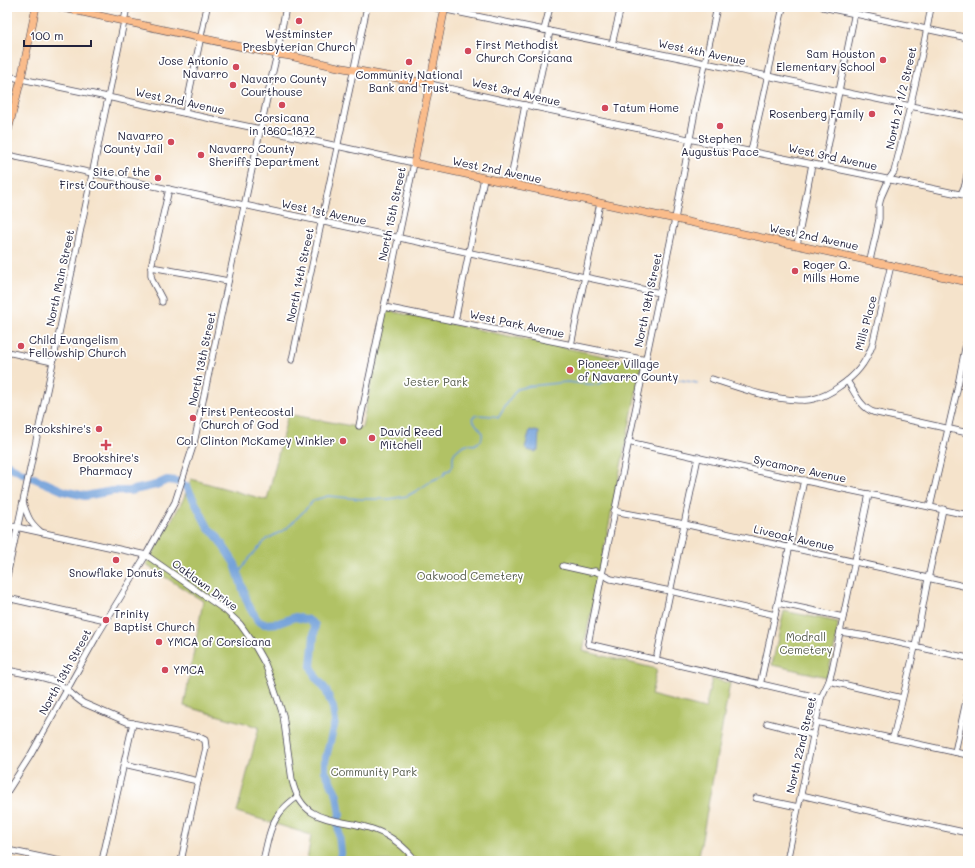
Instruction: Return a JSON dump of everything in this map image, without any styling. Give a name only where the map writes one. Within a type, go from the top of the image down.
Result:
[{"type":"main road","points":[[7,135],[21,79],[36,7]]},
{"type":"main road","name":"West 3rd Avenue","points":[[59,7],[354,70],[430,84]]},
{"type":"main road","name":"North 15th Street","points":[[414,163],[445,8]]},
{"type":"main road","name":"West 2nd Avenue","points":[[414,163],[968,282]]},
{"type":"street","name":"North Main Street","points":[[7,576],[127,7]]},
{"type":"street","points":[[185,113],[207,7]]},
{"type":"street","name":"North 13th Street","points":[[7,792],[30,756],[66,690],[106,620],[146,555],[175,502],[194,443],[286,7]]},
{"type":"street","name":"North 14th Street","points":[[292,360],[367,7]]},
{"type":"street","name":"West 4th Avenue","points":[[432,7],[445,8],[547,31],[839,92],[968,117]]},
{"type":"street","points":[[534,108],[550,7]]},
{"type":"street","points":[[612,44],[620,7]]},
{"type":"street","name":"North 19th Street","points":[[656,660],[588,644],[717,7]]},
{"type":"street","points":[[751,152],[783,7]]},
{"type":"street","points":[[823,7],[968,38]]},
{"type":"street","points":[[824,166],[856,7]]},
{"type":"street","name":"North 21 1/2 Street","points":[[870,260],[879,219],[881,197],[894,172],[931,7]]},
{"type":"street","name":"West 2nd Avenue","points":[[7,76],[414,163]]},
{"type":"street","name":"West 3rd Avenue","points":[[430,84],[534,108],[968,196]]},
{"type":"street","points":[[510,184],[525,106]]},
{"type":"street","name":"West 1st Avenue","points":[[7,155],[660,293]]},
{"type":"street","name":"North 15th Street","points":[[359,426],[414,163]]},
{"type":"street","points":[[797,245],[812,164]]},
{"type":"street","points":[[961,194],[965,185],[968,170]]},
{"type":"street","points":[[455,321],[484,178]]},
{"type":"street","points":[[162,302],[151,276],[151,267],[169,189]]},
{"type":"street","points":[[570,345],[600,203]]},
{"type":"street","name":"Mills Place","points":[[712,380],[773,397],[790,400],[814,399],[828,394],[847,381],[867,358],[872,346],[891,265]]},
{"type":"street","points":[[151,267],[228,282]]},
{"type":"street","name":"West Park Avenue","points":[[384,307],[646,360]]},
{"type":"street","points":[[930,507],[966,359],[968,333]]},
{"type":"street","points":[[7,352],[53,362]]},
{"type":"street","points":[[847,381],[868,410],[968,433]]},
{"type":"street","name":"Sycamore Avenue","points":[[628,442],[968,515]]},
{"type":"street","points":[[698,457],[656,660],[821,698]]},
{"type":"street","points":[[760,684],[804,480]]},
{"type":"street","name":"North 22nd Street","points":[[786,861],[821,698],[829,681],[838,645],[869,494]]},
{"type":"street","points":[[23,503],[28,519],[43,533]]},
{"type":"street","points":[[893,738],[915,646],[943,509]]},
{"type":"street","name":"Liveoak Avenue","points":[[614,511],[684,524],[968,587]]},
{"type":"street","name":"Oaklawn Drive","points":[[7,525],[146,555],[222,608],[240,624],[265,664],[283,715],[292,780],[297,796],[304,806],[310,812],[330,820],[360,825],[388,835],[406,849],[416,861]]},
{"type":"street","points":[[563,566],[590,572],[596,571],[611,579],[775,615]]},
{"type":"street","points":[[7,598],[106,620]]},
{"type":"street","points":[[778,603],[843,617]]},
{"type":"street","points":[[840,632],[867,636],[968,658]]},
{"type":"street","points":[[7,670],[48,679],[58,683],[83,702],[116,718],[199,737],[205,740],[206,748],[181,861]]},
{"type":"street","points":[[829,681],[902,698]]},
{"type":"street","points":[[955,752],[968,692]]},
{"type":"street","points":[[816,722],[968,755]]},
{"type":"street","points":[[102,861],[133,723]]},
{"type":"street","points":[[767,723],[814,735]]},
{"type":"street","points":[[124,764],[198,781]]},
{"type":"street","points":[[801,795],[968,833]]},
{"type":"street","points":[[263,861],[269,836],[275,820],[286,806],[297,796]]},
{"type":"street","points":[[756,798],[798,807]]},
{"type":"street","points":[[7,850],[60,861]]},
{"type":"green space","points":[[385,310],[642,364],[583,651],[657,669],[651,695],[705,709],[712,679],[730,683],[698,861],[307,861],[311,835],[237,812],[259,727],[184,706],[203,601],[146,565],[183,500],[191,479],[267,500],[288,414],[362,428]]},
{"type":"green space","name":"Modrall Cemetery","points":[[784,611],[838,622],[836,641],[827,677],[772,665]]},
{"type":"water","points":[[530,430],[539,432],[538,450],[535,452],[525,448]]},
{"type":"waterway","points":[[238,575],[249,558],[267,539],[286,529],[314,500],[328,496],[361,499],[390,499],[407,496],[433,480],[443,476],[453,465],[453,456],[455,452],[462,446],[467,444],[474,445],[481,441],[482,432],[472,418],[476,415],[494,416],[498,418],[517,389],[567,382],[597,385],[621,373],[636,374]]},
{"type":"waterway","points":[[649,374],[697,383]]},
{"type":"waterway","points":[[7,464],[22,473],[64,491],[85,496],[112,491],[129,491],[156,485],[167,480],[176,481],[187,487],[209,529],[216,535],[235,564],[245,596],[258,621],[264,624],[279,623],[295,617],[308,620],[315,625],[311,666],[315,676],[326,690],[333,708],[335,722],[325,761],[325,771],[337,795],[339,817]]},
{"type":"waterway","points":[[338,825],[341,853],[339,861]]},
{"type":"place","name":"Westminster Presbyterian Church","points":[[299,21]]},
{"type":"place","name":"First Methodist Church Corsicana","points":[[468,51]]},
{"type":"place","name":"Sam Houston Elementary School","points":[[883,60]]},
{"type":"place","name":"Community National Bank and Trust","points":[[409,62]]},
{"type":"place","name":"Jose Antonio Navarro","points":[[236,67]]},
{"type":"place","name":"Navarro County Courthouse","points":[[233,85]]},
{"type":"place","name":"Corsicana in 1860-1872","points":[[282,105]]},
{"type":"place","name":"Tatum Home","points":[[605,108]]},
{"type":"place","name":"Rosenberg Family","points":[[872,114]]},
{"type":"place","name":"Stephen Augustus Pace","points":[[720,126]]},
{"type":"place","name":"Navarro County Jail","points":[[171,142]]},
{"type":"place","name":"Navarro County Sheriffs Department","points":[[201,155]]},
{"type":"place","name":"Site of the First Courthouse","points":[[158,178]]},
{"type":"place","name":"Roger Q. Mills Home","points":[[795,271]]},
{"type":"place","name":"Child Evangelism Fellowship Church","points":[[21,346]]},
{"type":"place","name":"Pioneer Village of Navarro County","points":[[570,370]]},
{"type":"place","name":"First Pentecostal Church of God","points":[[193,418]]},
{"type":"place","name":"Brookshire's","points":[[99,429]]},
{"type":"place","name":"David Reed Mitchell","points":[[372,438]]},
{"type":"place","name":"Col. Clinton McKamey Winkler","points":[[343,441]]},
{"type":"place","name":"Brookshire's Pharmacy","points":[[106,445]]},
{"type":"place","name":"Snowflake Donuts","points":[[116,560]]},
{"type":"place","name":"Trinity Baptist Church","points":[[106,620]]},
{"type":"place","name":"YMCA of Corsicana","points":[[159,642]]},
{"type":"place","name":"YMCA","points":[[165,670]]},
{"type":"park label","name":"Jester Park","points":[[436,382]]},
{"type":"park label","name":"Oakwood Cemetery","points":[[470,576]]},
{"type":"park label","name":"Community Park","points":[[374,772]]}]
